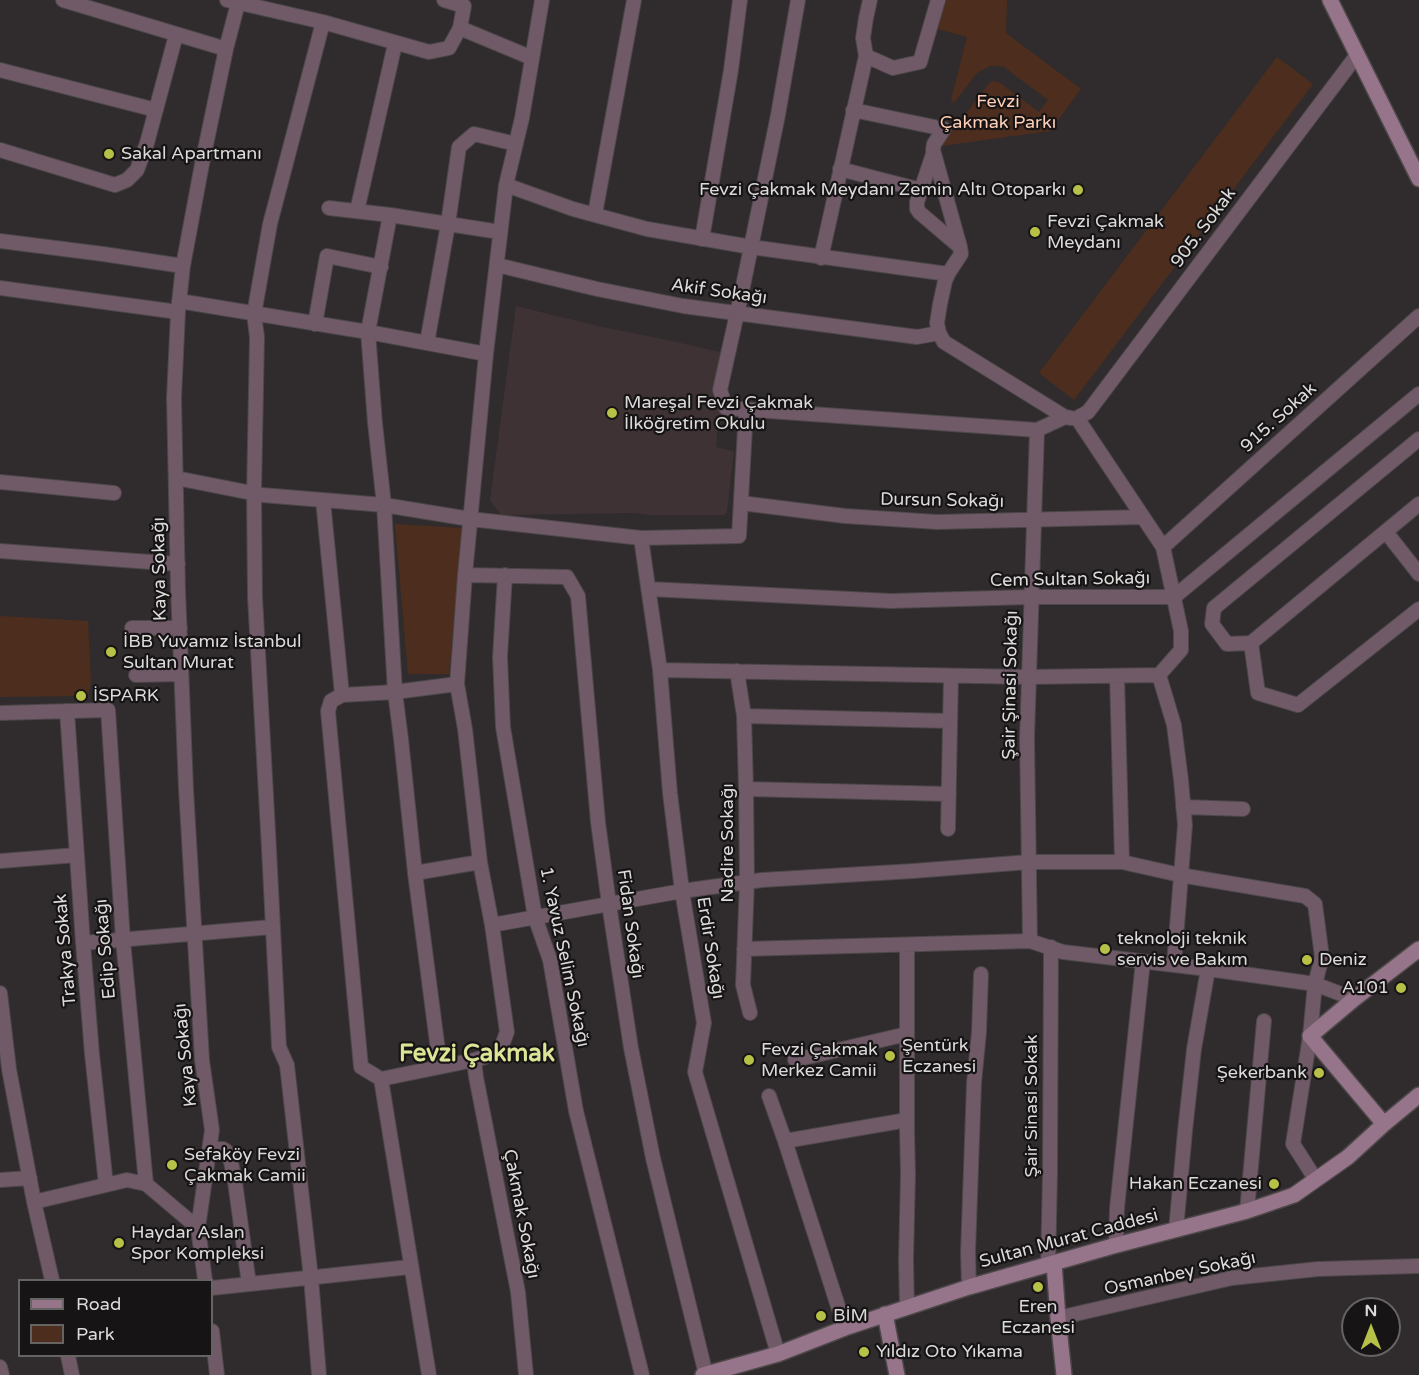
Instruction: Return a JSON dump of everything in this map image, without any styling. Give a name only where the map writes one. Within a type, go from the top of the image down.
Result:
[{"type":"street","points":[[63,0],[226,49]]},
{"type":"street","points":[[233,2],[323,22],[429,52],[449,48],[460,28],[464,6],[444,0]]},
{"type":"street","points":[[457,684],[395,692],[342,695],[331,701],[328,711],[360,1067],[381,1078],[500,1053],[507,1032],[492,925],[480,862],[465,729],[457,684],[470,519],[500,232],[506,185],[516,144],[542,0]]},
{"type":"street","points":[[595,214],[634,0]]},
{"type":"street","points":[[702,238],[731,70],[740,0]]},
{"type":"street","points":[[798,0],[778,116],[720,390],[726,408],[1037,430]]},
{"type":"street","points":[[821,258],[866,56],[863,38],[870,0]]},
{"type":"street","points":[[866,56],[893,68],[920,62],[938,0]]},
{"type":"street","points":[[1330,0],[1419,179]]},
{"type":"street","name":"Kaya Sokağı","points":[[205,1279],[198,1228],[212,1130],[202,1060],[186,789],[174,398],[178,306],[183,266],[226,49],[233,2]]},
{"type":"street","points":[[320,1375],[287,1065],[279,1047],[255,597],[257,337],[254,314],[270,224],[323,22]]},
{"type":"street","points":[[460,28],[532,58]]},
{"type":"street","points":[[0,150],[116,185],[127,180],[137,170],[147,143],[176,34]]},
{"type":"street","points":[[357,211],[395,44]]},
{"type":"street","name":"905. Sokak","points":[[1037,430],[1088,412],[1357,55]]},
{"type":"street","points":[[0,70],[156,110]]},
{"type":"street","points":[[853,110],[944,129],[934,144],[917,205],[918,211],[960,247]]},
{"type":"street","points":[[428,343],[459,147],[474,134],[516,144]]},
{"type":"street","points":[[660,670],[1028,677],[1159,675],[1181,650],[1181,632],[1162,547],[1071,418],[944,342],[939,333],[937,323],[939,304],[948,274],[960,256],[960,247],[933,154]]},
{"type":"street","points":[[840,170],[921,190]]},
{"type":"street","points":[[506,185],[573,209],[647,229],[821,258],[948,274]]},
{"type":"street","points":[[329,208],[500,232]]},
{"type":"street","points":[[390,215],[368,332],[384,505],[395,692],[440,1066]]},
{"type":"street","points":[[0,241],[183,266]]},
{"type":"street","points":[[315,324],[327,256],[381,267]]},
{"type":"street","name":"Akif Sokağı","points":[[497,266],[683,306],[917,337],[939,333]]},
{"type":"street","points":[[0,288],[254,314],[486,354]]},
{"type":"street","name":"915. Sokak","points":[[1162,547],[1419,316]]},
{"type":"street","name":"Cem Sultan Sokağı","points":[[649,590],[891,601],[1030,597],[1174,597],[1419,394]]},
{"type":"street","points":[[176,478],[254,494],[384,505],[470,519],[641,538],[739,536],[746,410]]},
{"type":"street","name":"Şair Şinasi Sokağı","points":[[1030,941],[1027,738],[1037,430]]},
{"type":"street","points":[[1419,439],[1214,608],[1212,624],[1227,644],[1251,642],[1419,504]]},
{"type":"street","points":[[0,482],[114,493]]},
{"type":"street","points":[[323,500],[342,695]]},
{"type":"street","name":"Dursun Sokağı","points":[[741,503],[845,516],[937,522],[1143,517]]},
{"type":"street","points":[[1386,532],[1419,574]]},
{"type":"street","name":"Erdir Sokağı","points":[[641,538],[660,670],[670,793],[682,891],[704,1023],[695,1072],[778,1354]]},
{"type":"street","points":[[0,551],[178,564]]},
{"type":"street","name":"Fidan Sokağı","points":[[465,575],[567,577],[578,596],[598,822],[631,1048],[653,1158],[705,1375]]},
{"type":"street","name":"1. Yavuz Selim Sokağı","points":[[505,575],[500,657],[503,727],[535,918],[550,960],[576,1111],[642,1375]]},
{"type":"street","points":[[1251,642],[1258,693],[1298,705],[1419,609]]},
{"type":"street","points":[[132,628],[180,628]]},
{"type":"street","name":"Nadire Sokağı","points":[[736,671],[744,716],[747,882],[743,985],[750,1013]]},
{"type":"street","points":[[136,675],[181,674]]},
{"type":"street","points":[[1159,675],[1174,725],[1185,825],[1174,964]]},
{"type":"street","points":[[948,829],[951,676]]},
{"type":"street","points":[[1117,676],[1122,862]]},
{"type":"street","name":"Edip Sokağı","points":[[67,711],[108,710],[123,940],[146,1184]]},
{"type":"street","points":[[0,712],[67,711]]},
{"type":"street","name":"Trakya Sokak","points":[[67,711],[83,943],[106,1185]]},
{"type":"street","points":[[744,716],[950,721]]},
{"type":"street","points":[[746,789],[949,794]]},
{"type":"street","points":[[1183,807],[1244,809]]},
{"type":"street","points":[[0,861],[77,855]]},
{"type":"street","points":[[415,873],[480,862]]},
{"type":"street","points":[[492,925],[682,891],[747,882],[1029,862],[1122,862],[1180,875],[1305,896],[1314,904],[1322,957],[1315,984],[1310,1036],[1293,1144],[1316,1180]]},
{"type":"street","points":[[83,943],[272,927]]},
{"type":"street","points":[[744,949],[1030,941],[1064,952],[1174,964],[1315,984],[1354,999]]},
{"type":"street","points":[[907,945],[907,1308]]},
{"type":"street","name":"Şair Sinasi Sokak","points":[[1051,947],[1051,1264]]},
{"type":"street","points":[[1310,1036],[1419,949]]},
{"type":"street","points":[[1113,1246],[1116,1244],[1117,1208],[1143,961]]},
{"type":"street","points":[[1176,1230],[1194,1048],[1208,969]]},
{"type":"street","points":[[969,1287],[968,1253],[974,1083],[981,974]]},
{"type":"street","points":[[0,993],[9,1069],[34,1202],[52,1279]]},
{"type":"street","points":[[1247,1211],[1264,1021]]},
{"type":"street","points":[[795,1060],[907,1034]]},
{"type":"street","points":[[1310,1036],[1384,1124]]},
{"type":"street","name":"Çakmak Sokağı","points":[[474,1060],[518,1292],[526,1375]]},
{"type":"street","points":[[381,1078],[429,1375]]},
{"type":"street","name":"Sultan Murat Caddesi","points":[[705,1375],[778,1354],[845,1328],[969,1287],[1247,1211],[1294,1195],[1348,1157],[1419,1095]]},
{"type":"street","points":[[769,1096],[845,1328]]},
{"type":"street","points":[[785,1141],[907,1120]]},
{"type":"street","points":[[210,1149],[223,1149],[231,1162],[249,1284]]},
{"type":"street","points":[[0,1180],[30,1178]]},
{"type":"street","points":[[34,1202],[127,1180],[146,1184],[198,1228]]},
{"type":"street","points":[[1051,1264],[1064,1375]]},
{"type":"street","name":"Osmanbey Sokağı","points":[[1058,1318],[1232,1278],[1318,1269],[1419,1266]]},
{"type":"street","points":[[213,1288],[411,1267]]},
{"type":"street","points":[[885,1314],[897,1375]]},
{"type":"street","points":[[213,1341],[217,1375]]},
{"type":"street","points":[[68,1357],[72,1375]]},
{"type":"street","points":[[0,1367],[2,1375]]},
{"type":"shaded area","name":"Mareşal Fevzi Çakmak İlköğretim Okulu","points":[[516,306],[724,353],[723,410],[718,421],[716,447],[734,451],[727,512],[724,515],[635,513],[501,515],[490,500]]},
{"type":"green space","name":"Fevzi Çakmak Parkı","points":[[942,0],[1007,0],[1006,33],[1081,89],[1050,131],[941,146],[990,82],[999,82],[1039,112],[1048,100],[1004,67],[990,66],[977,73],[954,103],[951,100],[967,37],[934,28]]},
{"type":"green space","points":[[1277,57],[1313,84],[1074,400],[1039,373]]},
{"type":"green space","points":[[395,524],[462,528],[449,674],[408,674]]},
{"type":"green space","points":[[0,616],[88,621],[91,683],[88,695],[0,697]]},
{"type":"place","name":"Sakal Apartmanı","points":[[109,154]]},
{"type":"place","name":"Fevzi Çakmak Meydanı Zemin Altı Otoparkı","points":[[1078,190]]},
{"type":"place","name":"Fevzi Çakmak Meydanı","points":[[1035,232]]},
{"type":"place","name":"Mareşal Fevzi Çakmak İlköğretim Okulu","points":[[612,413]]},
{"type":"place","name":"İBB Yuvamız İstanbul Sultan Murat","points":[[111,652]]},
{"type":"place","name":"İSPARK","points":[[81,696]]},
{"type":"place","name":"teknoloji teknik servis ve Bakım","points":[[1105,949]]},
{"type":"place","name":"Deniz","points":[[1307,960]]},
{"type":"place","name":"A101","points":[[1401,988]]},
{"type":"place","name":"Şentürk Eczanesi","points":[[890,1056]]},
{"type":"place","name":"Fevzi Çakmak Merkez Camii","points":[[749,1060]]},
{"type":"place","name":"Şekerbank","points":[[1319,1073]]},
{"type":"place","name":"Sefaköy Fevzi Çakmak Camii","points":[[172,1165]]},
{"type":"place","name":"Hakan Eczanesi","points":[[1274,1184]]},
{"type":"place","name":"Haydar Aslan Spor Kompleksi","points":[[119,1243]]},
{"type":"place","name":"Eren Eczanesi","points":[[1038,1287]]},
{"type":"place","name":"BİM","points":[[821,1316]]},
{"type":"place","name":"Yıldız Oto Yıkama","points":[[864,1352]]},
{"type":"district","name":"Fevzi Çakmak","points":[[477,1055]]}]
